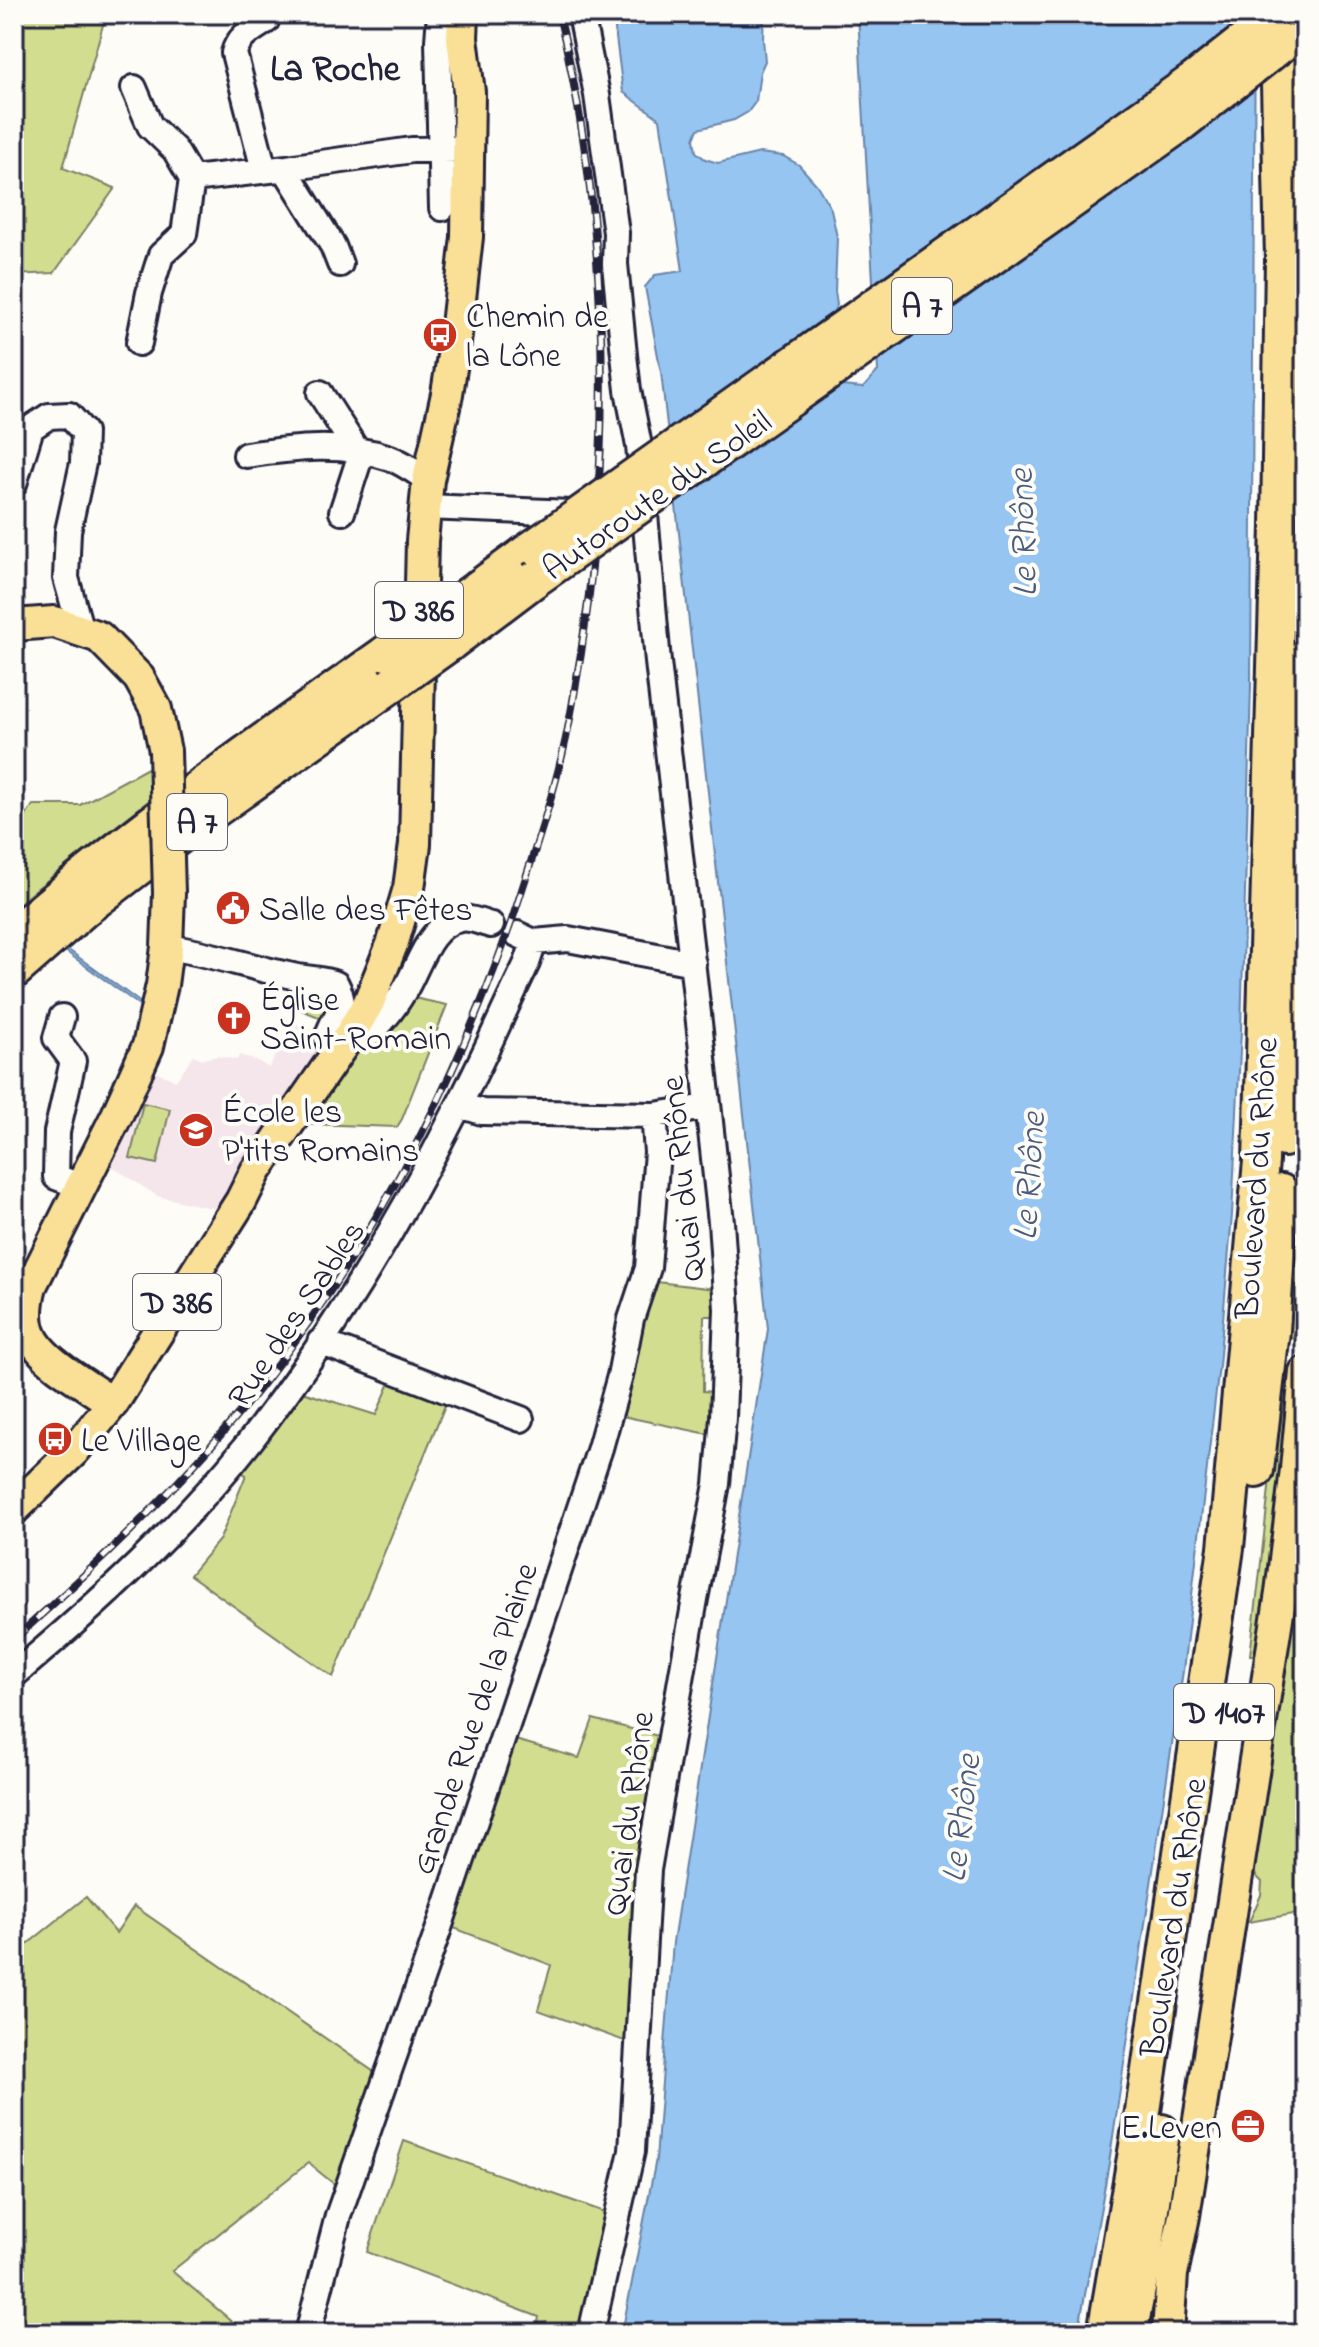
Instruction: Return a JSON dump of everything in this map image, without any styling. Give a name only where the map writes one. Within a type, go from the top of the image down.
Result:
[{"type":"highway","points":[[1289,23],[1305,129]]},
{"type":"highway","name":"Autoroute du Soleil","points":[[14,971],[86,908],[388,669],[452,607],[534,564],[1178,126],[1289,23]]},
{"type":"highway","name":"Boulevard du Rhône","points":[[1105,2333],[1145,2095],[1226,1548],[1261,1161],[1279,526],[1283,259],[1279,83],[1289,23]]},
{"type":"highway","name":"Autoroute du Soleil","points":[[14,934],[185,797],[388,669],[449,644],[534,564]]},
{"type":"highway","name":"Boulevard du Rhône","points":[[1129,2333],[1145,2248],[1222,1723],[1272,1331],[1287,1087],[1305,657]]},
{"type":"main road","name":"D 386","points":[[14,1509],[74,1451],[113,1403],[241,1201],[256,1171],[369,1002],[393,942],[409,888],[415,844],[419,586],[427,493],[447,394],[467,237],[469,92],[462,38],[463,14]]},
{"type":"main road","points":[[14,625],[54,622],[99,637],[139,678],[156,709],[165,751],[169,893],[167,947],[148,1046],[117,1115],[20,1306],[37,1349],[113,1403]]},
{"type":"main road","points":[[1168,2333],[1172,2274],[1184,2216],[1288,1543],[1305,1372]]},
{"type":"street","points":[[267,14],[266,21],[244,36],[234,53],[276,169],[290,177],[333,246],[340,264]]},
{"type":"street","points":[[440,14],[442,208]]},
{"type":"street","name":"Quai du Rhône","points":[[581,14],[597,95],[616,233],[615,264],[625,366],[639,446],[640,514],[693,963],[726,1286],[722,1445],[717,1484],[648,1870],[632,2151],[591,2333]]},
{"type":"street","points":[[134,88],[150,126],[175,150],[192,179],[184,234],[161,255],[149,293],[139,343]]},
{"type":"street","points":[[192,179],[412,150],[470,149]]},
{"type":"street","points":[[320,393],[360,451]]},
{"type":"street","points":[[14,484],[31,428],[49,416],[69,415],[84,432],[83,463],[68,531],[66,578],[81,631]]},
{"type":"street","points":[[246,455],[320,447],[360,451],[390,458],[407,466],[427,493],[572,513]]},
{"type":"street","points":[[342,512],[360,451]]},
{"type":"street","points":[[167,947],[194,950],[336,984],[342,1006],[327,1039],[344,1042],[363,1038],[373,1031],[404,991],[435,934],[448,923],[463,918],[491,925]]},
{"type":"street","name":"Rue des Sables","points":[[14,1675],[133,1570],[190,1510],[251,1439],[320,1342],[402,1213],[460,1105],[527,963],[526,938],[568,939],[693,963]]},
{"type":"street","points":[[62,1017],[56,1038],[73,1061],[57,1132],[56,1177],[80,1186]]},
{"type":"street","points":[[460,1105],[482,1112],[654,1115],[708,1107]]},
{"type":"street","name":"Grande Rue de la Plaine","points":[[308,2333],[338,2216],[444,1913],[600,1448],[620,1376],[631,1319],[648,1268],[657,1152],[654,1115]]},
{"type":"street","points":[[320,1342],[521,1419]]},
{"type":"shaded area","name":"École les P'tits Romains","points":[[293,1022],[313,1031],[320,1057],[220,1210],[157,1196],[110,1165],[151,1069],[176,1081],[193,1055],[203,1059],[217,1056],[237,1060],[239,1055],[269,1068]]},
{"type":"shaded area","points":[[1305,1536],[1305,1610],[1293,1609]]},
{"type":"green space","points":[[14,14],[106,14],[63,168],[115,188],[54,273],[14,275]]},
{"type":"green space","points":[[155,764],[156,795],[14,908],[14,834],[33,805],[80,805]]},
{"type":"green space","points":[[304,986],[327,989],[331,997],[321,1018],[294,1007]]},
{"type":"green space","points":[[409,997],[447,1005],[397,1127],[309,1124],[349,1058],[376,1039]]},
{"type":"green space","points":[[1305,1005],[1304,1171],[1298,1296],[1294,1337],[1287,1342],[1285,1365],[1290,1376],[1266,1586],[1256,1655],[1250,1655],[1284,1331]]},
{"type":"green space","points":[[143,1103],[170,1109],[157,1164],[130,1158]]},
{"type":"green space","points":[[657,1282],[715,1289],[716,1316],[704,1316],[703,1391],[714,1392],[713,1435],[617,1415],[638,1326]]},
{"type":"green space","points":[[392,1378],[448,1398],[333,1677],[190,1575],[220,1539],[246,1475],[240,1471],[299,1391],[376,1415]]},
{"type":"green space","points":[[1293,1609],[1305,1610],[1305,1912],[1249,1922],[1261,1895],[1262,1882],[1252,1866]]},
{"type":"green space","points":[[593,1719],[662,1737],[630,2043],[538,2010],[551,1965],[446,1925],[508,1738],[579,1758]]},
{"type":"green space","points":[[86,1897],[116,1933],[134,1906],[377,2074],[338,2187],[308,2163],[172,2271],[246,2333],[14,2333],[14,1955]]},
{"type":"green space","points":[[404,2141],[610,2214],[581,2333],[536,2333],[539,2317],[367,2252]]},
{"type":"water","name":"Le Rhône","points":[[613,14],[764,14],[765,61],[760,72],[756,101],[748,112],[734,120],[698,129],[694,139],[696,152],[718,163],[760,153],[783,156],[799,165],[817,185],[831,209],[837,237],[837,305],[831,316],[833,370],[842,386],[863,388],[878,371],[858,14],[1255,14],[1251,685],[1232,1215],[1219,1366],[1183,1671],[1109,2163],[1078,2333],[622,2333],[656,2159],[673,1942],[768,1329],[661,372],[645,287],[655,275],[683,271],[660,119],[623,92]]},
{"type":"water","points":[[14,892],[25,918],[141,1003],[139,1005],[23,920],[15,906]]},
{"type":"railway","points":[[14,1639],[112,1549],[204,1454],[305,1327],[346,1266],[420,1138],[481,1004],[507,935],[548,806],[568,727],[586,620],[601,447],[602,360],[590,186],[577,100],[559,14]]},
{"type":"place","name":"Chemin de la Lône","points":[[440,335]]},
{"type":"place","name":"Salle des Fêtes","points":[[233,908]]},
{"type":"place","name":"Église Saint-Romain","points":[[234,1018]]},
{"type":"place","name":"École les P'tits Romains","points":[[196,1130]]},
{"type":"place","name":"Le Village","points":[[55,1439]]},
{"type":"place","name":"E.Leven","points":[[1248,2126]]},
{"type":"district","name":"La Roche","points":[[335,67]]}]
